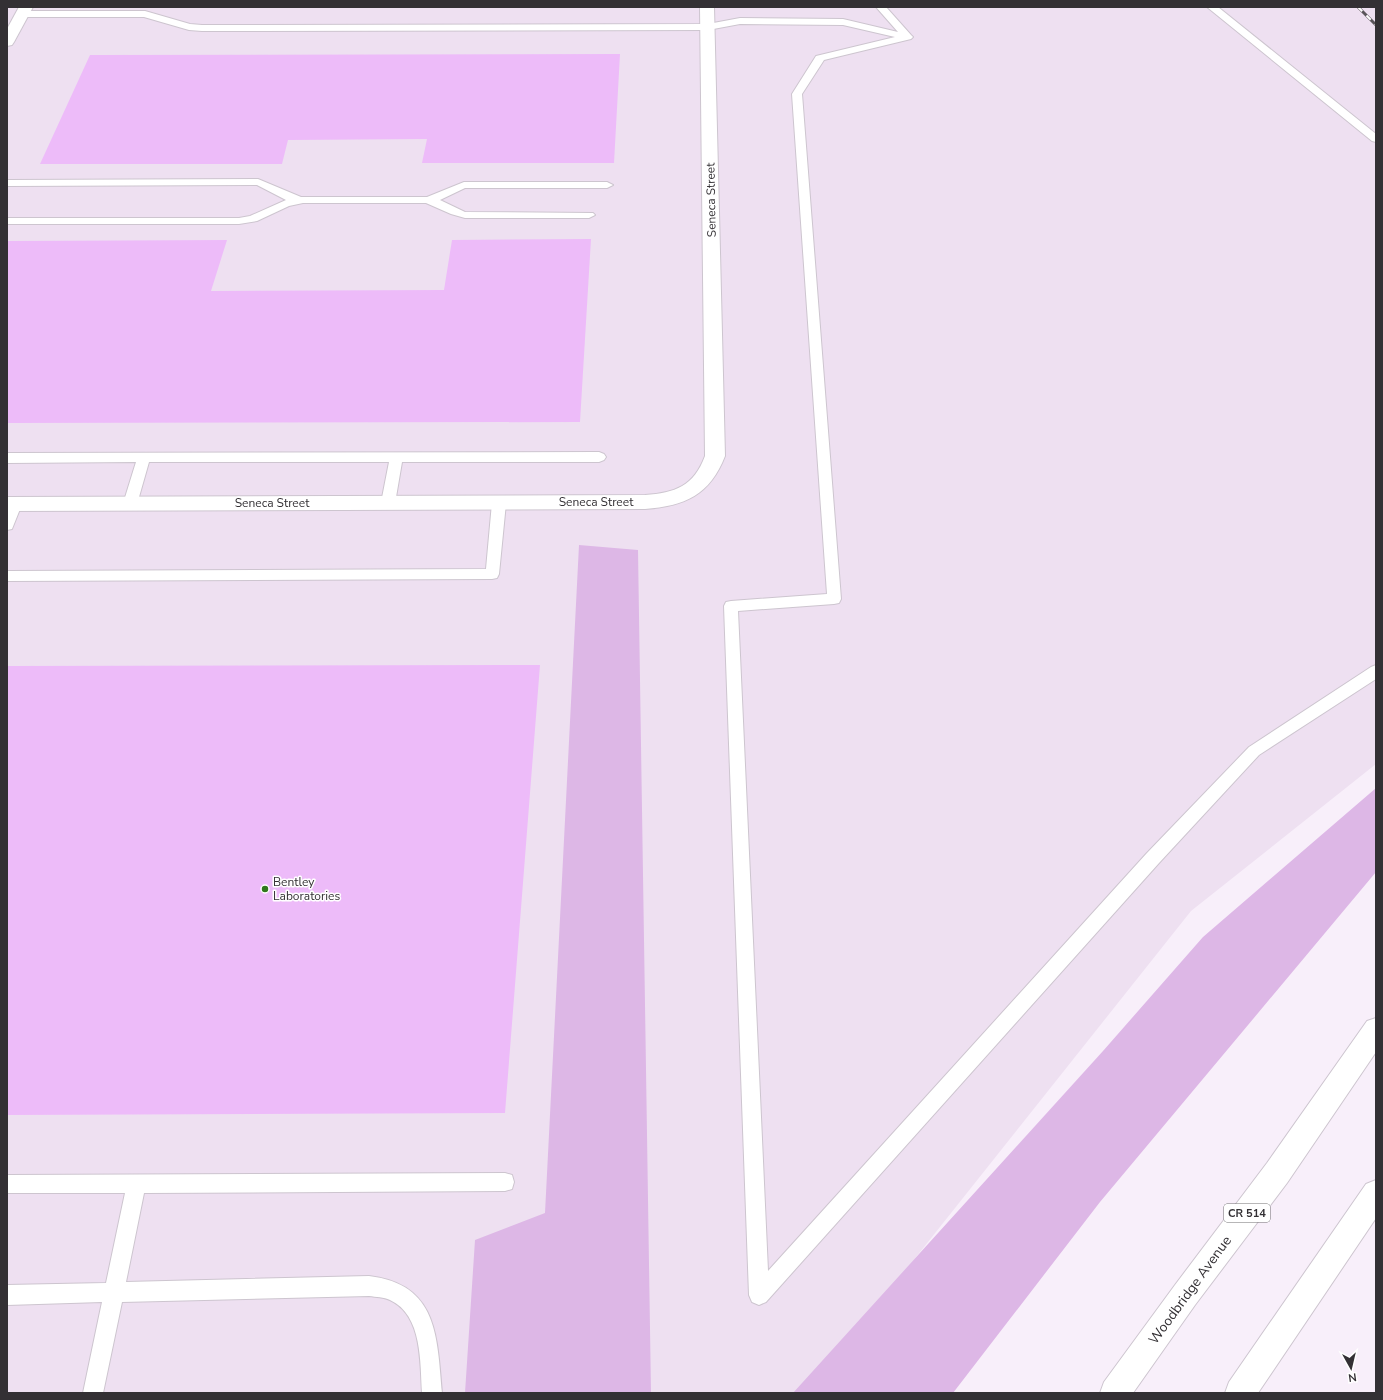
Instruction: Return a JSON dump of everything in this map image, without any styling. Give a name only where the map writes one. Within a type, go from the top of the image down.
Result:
[{"type":"street","name":"Seneca Street","points":[[11,504],[659,502],[684,494],[694,488],[702,481],[712,466],[715,456],[707,7]]},
{"type":"street","points":[[7,42],[24,11]]},
{"type":"street","name":"Woodbridge Avenue","points":[[1116,1393],[1185,1296],[1277,1173],[1376,1030]]},
{"type":"street","points":[[1240,1393],[1376,1194]]},
{"type":"lane","points":[[881,7],[908,37]]},
{"type":"lane","points":[[1212,7],[1376,139]]},
{"type":"lane","points":[[24,11],[145,14],[189,27],[202,28],[708,27],[740,21],[843,22],[908,37]]},
{"type":"lane","points":[[908,37],[820,58],[797,94],[834,599],[732,606],[759,1295],[1147,864],[1254,752],[1376,671]]},
{"type":"lane","points":[[7,183],[258,182],[270,186],[282,195],[303,200]]},
{"type":"lane","points":[[426,200],[437,197],[452,189],[464,185],[607,185]]},
{"type":"lane","points":[[7,221],[239,221],[253,219],[286,203],[303,200],[426,200],[438,202],[454,213],[465,215],[589,215]]},
{"type":"lane","points":[[388,503],[396,457]]},
{"type":"lane","points":[[7,458],[599,457]]},
{"type":"lane","points":[[130,504],[144,458]]},
{"type":"lane","points":[[7,576],[492,574],[499,503]]},
{"type":"lane","points":[[7,525],[11,504]]},
{"type":"lane","points":[[7,1184],[504,1182]]},
{"type":"lane","points":[[93,1393],[136,1184]]},
{"type":"lane","points":[[7,1295],[369,1286],[384,1288],[400,1294],[412,1304],[421,1320],[426,1338],[432,1393]]},
{"type":"shaded area","points":[[7,7],[1376,7],[1376,764],[1191,911],[808,1393],[7,1393]]},
{"type":"shaded area","points":[[579,545],[638,550],[651,1393],[465,1393],[475,1240],[545,1213]]},
{"type":"shaded area","points":[[1376,788],[1376,872],[1100,1202],[953,1393],[793,1393],[1103,1051],[1203,937]]},
{"type":"building","points":[[620,54],[614,163],[422,163],[427,139],[288,140],[282,164],[40,164],[90,55]]},
{"type":"building","points":[[591,239],[580,422],[7,423],[7,241],[227,240],[211,291],[444,290],[452,240]]},
{"type":"building","name":"Bentley Laboratories","points":[[540,665],[505,1113],[7,1115],[7,666]]},
{"type":"railway","points":[[1358,7],[1376,25]]},
{"type":"place","name":"Bentley Laboratories","points":[[265,889]]}]
